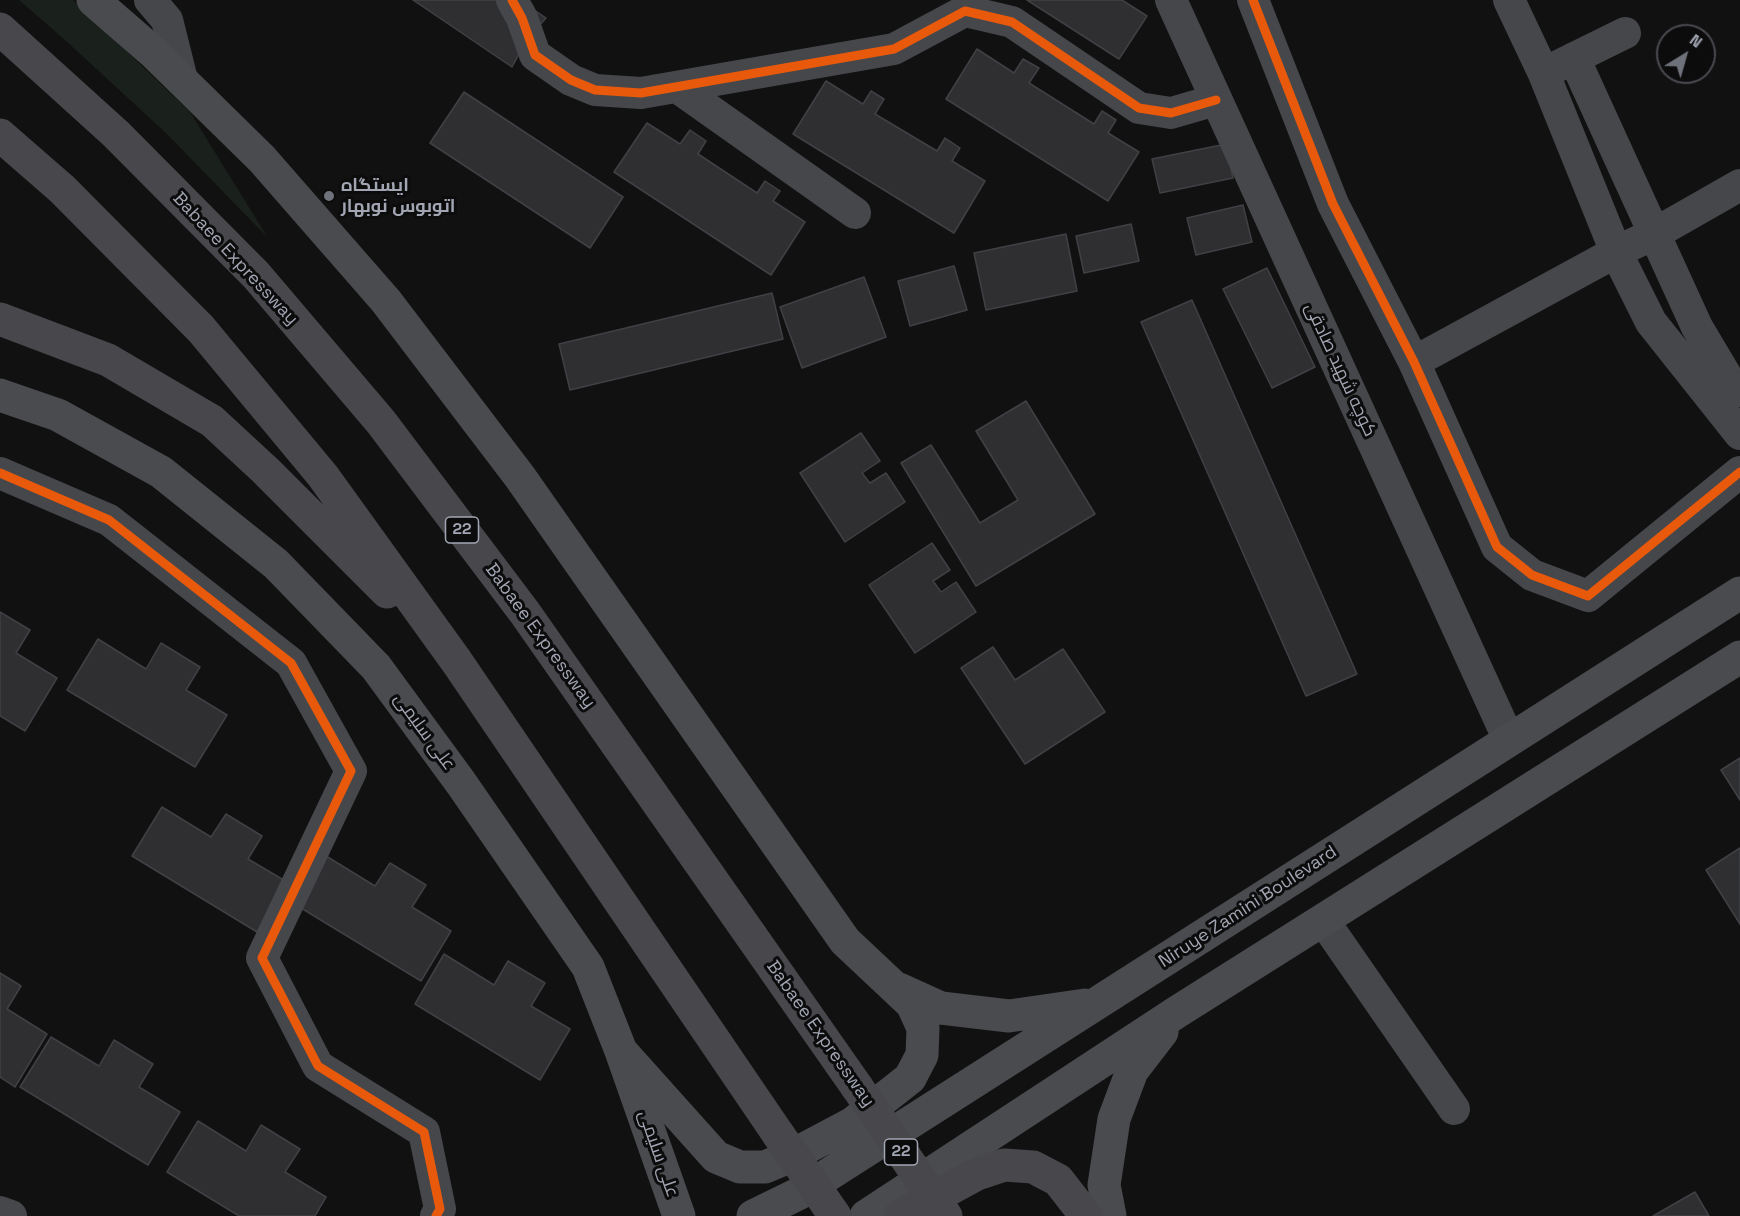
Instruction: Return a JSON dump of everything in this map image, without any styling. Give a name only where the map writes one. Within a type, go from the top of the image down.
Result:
[{"type":"main road","points":[[93,0],[154,53],[262,159],[386,301],[520,477],[845,941],[912,1004],[923,1028],[922,1055],[910,1078],[853,1123],[765,1167],[740,1167],[716,1157],[621,1051]]},
{"type":"main road","name":"Babaee Expressway","points":[[0,29],[116,134],[256,275],[381,422],[525,613],[946,1216]]},
{"type":"main road","points":[[0,135],[62,189],[201,330],[323,476],[457,662],[835,1216]]},
{"type":"main road","points":[[0,319],[108,360],[212,421],[265,470],[457,662]]},
{"type":"main road","name":"علی سلیمی","points":[[0,394],[58,415],[161,472],[276,564],[376,667],[461,783],[588,967],[621,1051],[679,1216]]},
{"type":"main road","name":"Niruye Zamini Boulevard","points":[[753,1216],[798,1194],[1740,593]]},
{"type":"main road","points":[[866,1216],[1177,1012],[1740,657]]},
{"type":"main road","points":[[892,986],[940,1008],[1009,1016],[1097,1004]]},
{"type":"main road","points":[[1110,1216],[1104,1185],[1114,1119],[1132,1071],[1177,1012]]},
{"type":"main road","points":[[900,1216],[977,1174],[1004,1165],[1033,1167],[1058,1180],[1086,1216]]},
{"type":"street","points":[[150,0],[167,20],[182,80]]},
{"type":"street","points":[[512,0],[522,18],[536,55],[571,80],[595,90],[641,93],[894,49],[965,11],[1012,22],[1139,108],[1171,113],[1216,100]]},
{"type":"street","name":"کوچه شهید صادقی","points":[[1171,0],[1509,740]]},
{"type":"street","points":[[1253,0],[1333,204],[1414,362],[1497,547],[1532,576],[1588,596],[1740,472]]},
{"type":"street","points":[[1509,0],[1544,74],[1616,252],[1651,322],[1740,434]]},
{"type":"street","points":[[1544,74],[1624,33]]},
{"type":"street","points":[[1574,58],[1697,327],[1728,379],[1740,391]]},
{"type":"street","points":[[677,87],[855,213]]},
{"type":"street","points":[[1414,362],[1616,252],[1654,234],[1740,185]]},
{"type":"street","points":[[0,473],[109,520],[291,663],[351,771],[262,958],[318,1066],[424,1132],[440,1209],[436,1216]]},
{"type":"street","points":[[1323,920],[1454,1109]]},
{"type":"street","points":[[0,1212],[11,1216]]},
{"type":"shaded area","points":[[19,0],[73,0],[190,112],[268,238],[167,134]]},
{"type":"building","points":[[413,0],[519,0],[546,18],[527,39],[512,67]]},
{"type":"building","points":[[1027,0],[1122,0],[1147,16],[1119,59]]},
{"type":"building","points":[[977,49],[1014,73],[1023,59],[1039,68],[1029,83],[1094,124],[1102,111],[1116,120],[1108,133],[1139,152],[1108,201],[946,99]]},
{"type":"building","points":[[826,81],[863,104],[871,91],[884,99],[875,114],[937,151],[945,138],[960,148],[952,161],[985,181],[954,233],[793,134]]},
{"type":"building","points":[[464,92],[623,197],[590,248],[430,143]]},
{"type":"building","points":[[647,123],[680,144],[690,130],[706,141],[698,154],[757,193],[765,181],[780,191],[773,201],[805,222],[771,275],[614,172]]},
{"type":"building","points":[[1226,144],[1233,178],[1160,193],[1152,159]]},
{"type":"building","points":[[1243,205],[1252,242],[1196,255],[1187,218]]},
{"type":"building","points":[[1131,224],[1139,261],[1084,273],[1076,236]]},
{"type":"building","points":[[1066,234],[1077,291],[986,310],[974,253]]},
{"type":"building","points":[[954,266],[967,310],[910,326],[898,281]]},
{"type":"building","points":[[1267,268],[1315,367],[1272,388],[1223,289]]},
{"type":"building","points":[[864,277],[886,337],[802,368],[780,307]]},
{"type":"building","points":[[772,293],[783,339],[570,390],[559,344]]},
{"type":"building","points":[[1192,300],[1357,674],[1306,696],[1141,322]]},
{"type":"building","points":[[1026,401],[1095,514],[976,586],[901,463],[931,445],[980,523],[1018,500],[976,431]]},
{"type":"building","points":[[861,433],[880,461],[862,473],[870,483],[886,473],[905,502],[845,542],[800,473]]},
{"type":"building","points":[[932,543],[950,570],[933,581],[941,592],[956,582],[976,612],[915,653],[869,585]]},
{"type":"building","points":[[0,612],[30,630],[16,653],[57,678],[25,731],[0,716]]},
{"type":"building","points":[[98,639],[146,669],[161,643],[200,667],[186,690],[227,715],[195,767],[67,690]]},
{"type":"building","points":[[993,647],[1015,680],[1063,649],[1105,712],[1025,764],[961,668]]},
{"type":"building","points":[[1740,758],[1740,800],[1721,770]]},
{"type":"building","points":[[162,807],[211,837],[226,814],[262,836],[248,859],[287,882],[257,932],[132,856]]},
{"type":"building","points":[[1740,848],[1740,924],[1706,870]]},
{"type":"building","points":[[326,856],[375,886],[390,863],[426,885],[412,907],[451,931],[421,981],[296,905]]},
{"type":"building","points":[[444,954],[494,985],[508,961],[545,983],[531,1006],[570,1029],[540,1080],[415,1004]]},
{"type":"building","points":[[0,973],[21,986],[7,1009],[47,1034],[15,1087],[0,1077]]},
{"type":"building","points":[[51,1037],[99,1066],[114,1040],[153,1064],[139,1087],[180,1112],[148,1165],[20,1087]]},
{"type":"building","points":[[198,1121],[246,1151],[261,1125],[300,1149],[285,1172],[326,1197],[315,1216],[239,1216],[167,1172]]},
{"type":"building","points":[[1695,1192],[1709,1216],[1653,1216]]},
{"type":"cycle path","points":[[512,0],[522,18],[535,55],[571,80],[595,90],[641,93],[894,49],[965,11],[1012,22],[1139,108],[1171,113],[1216,100]]},
{"type":"cycle path","points":[[1253,0],[1333,204],[1414,362],[1497,547],[1532,575],[1588,596],[1740,472]]},
{"type":"cycle path","points":[[0,473],[109,520],[291,663],[351,771],[262,958],[318,1066],[424,1132],[440,1209],[436,1216]]},
{"type":"place","name":"ایستگاه اتوبوس نوبهار","points":[[329,196]]}]
